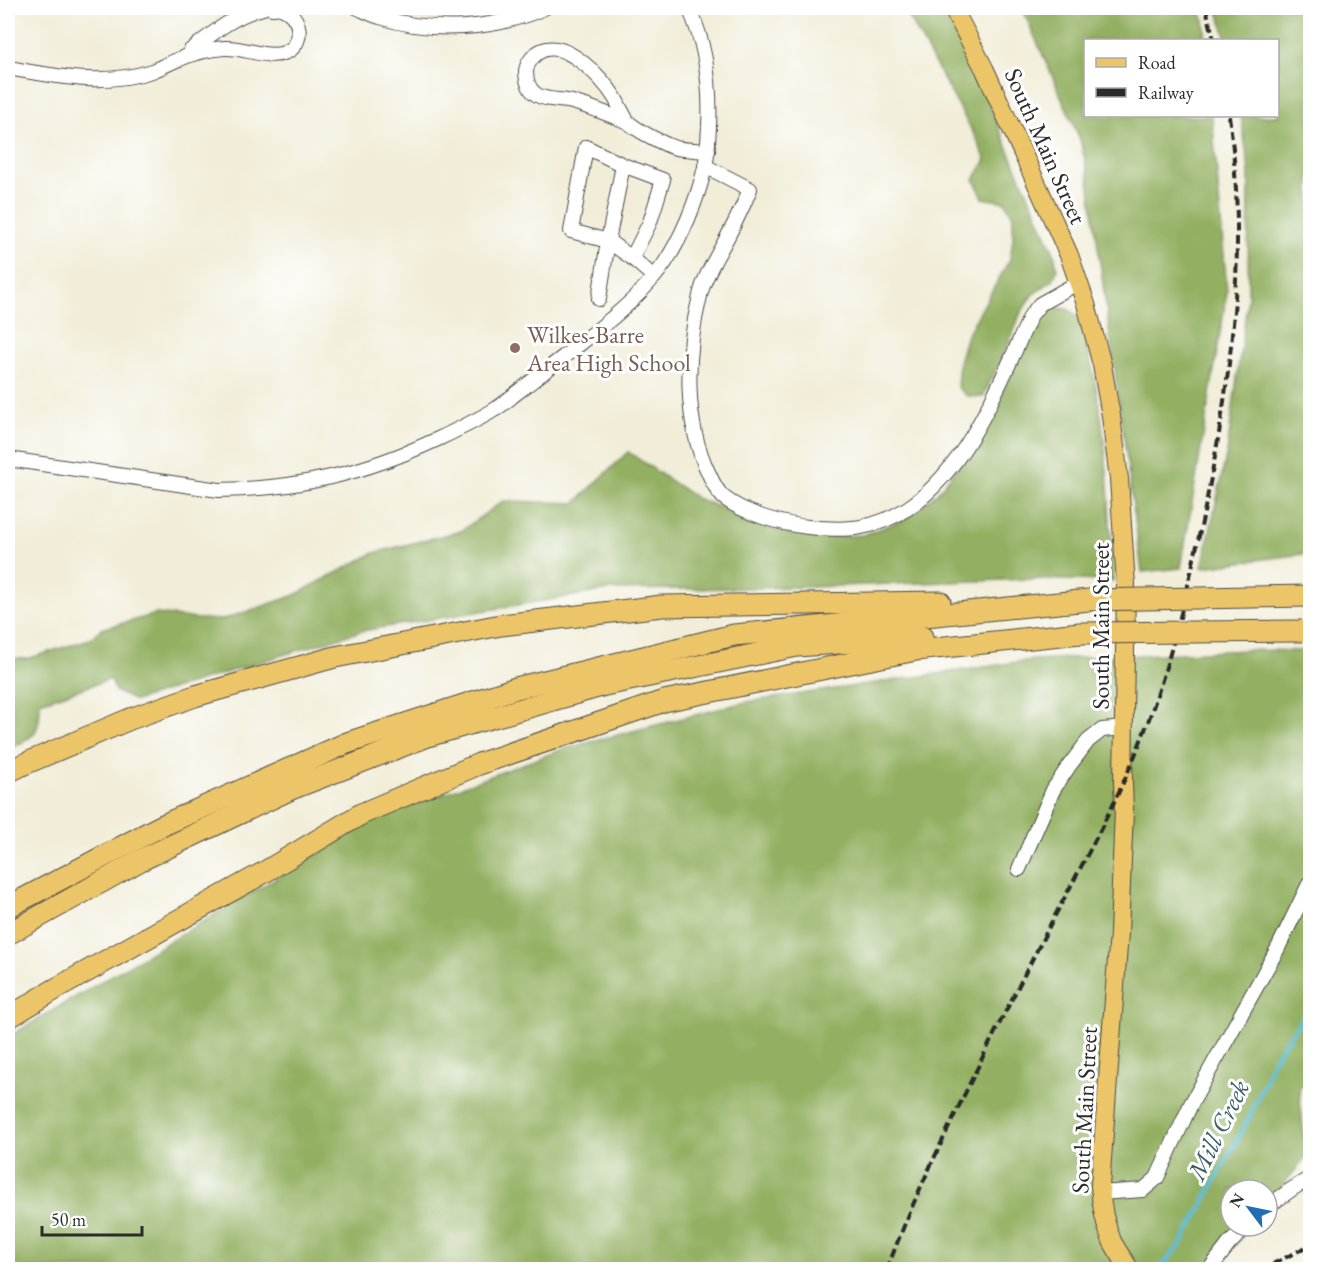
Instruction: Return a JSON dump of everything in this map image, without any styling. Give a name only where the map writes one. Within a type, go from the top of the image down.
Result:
[{"type":"highway","points":[[8,772],[130,719],[195,696],[335,657],[501,626],[662,606],[1311,596]]},
{"type":"highway","points":[[8,907],[161,826],[347,743],[516,688],[734,635],[1083,600]]},
{"type":"highway","points":[[8,934],[141,860],[291,789],[428,736],[605,686],[797,646],[938,636],[1308,631]]},
{"type":"highway","points":[[8,1018],[263,873],[361,814],[479,764],[664,701],[916,650],[1080,633]]},
{"type":"main road","name":"South Main Street","points":[[953,8],[985,70],[1069,255],[1086,304],[1102,365],[1111,416],[1119,479],[1127,601],[1124,810],[1119,933],[1100,1193],[1107,1227],[1113,1242],[1130,1269]]},
{"type":"street","points":[[178,59],[227,23],[247,12],[263,8]]},
{"type":"street","points":[[8,68],[95,80],[152,71],[203,51],[228,48],[283,54],[294,46],[299,36],[299,26],[292,15],[281,8],[272,8]]},
{"type":"street","points":[[358,8],[380,17],[417,25],[458,28],[491,24],[544,8]]},
{"type":"street","points":[[8,459],[219,490],[253,490],[328,478],[376,465],[419,448],[495,410],[641,293],[669,258],[683,230],[696,198],[705,166],[710,104],[708,76],[702,48],[689,8]]},
{"type":"street","points":[[628,122],[602,80],[586,64],[556,49],[544,50],[533,57],[526,68],[532,91],[539,96],[569,101],[628,122],[648,135],[676,148],[708,151]]},
{"type":"street","points":[[632,258],[650,222],[663,180],[623,165],[586,147],[571,231],[608,241],[654,277]]},
{"type":"street","points":[[599,299],[623,165]]},
{"type":"street","points":[[705,166],[750,189],[700,294],[690,363],[693,429],[705,466],[722,496],[764,517],[803,527],[860,529],[884,521],[908,508],[942,478],[965,447],[986,412],[1031,315],[1040,304],[1079,282]]},
{"type":"street","points":[[1019,868],[1053,790],[1069,766],[1088,741],[1102,730],[1124,728]]},
{"type":"street","points":[[1100,1193],[1143,1190],[1157,1178],[1191,1104],[1278,948],[1311,882]]},
{"type":"street","points":[[1279,1198],[1311,1178]]},
{"type":"street","points":[[1209,1269],[1235,1238]]},
{"type":"green space","points":[[904,8],[942,8],[973,69],[1054,253],[1057,269],[1053,280],[1032,295],[1020,314],[983,397],[967,396],[957,387],[959,362],[967,335],[1010,259],[1013,216],[1005,202],[983,198],[974,179],[986,160]]},
{"type":"green space","points":[[1022,8],[1198,8],[1204,21],[1206,39],[1084,39],[1084,117],[1212,117],[1227,292],[1181,568],[1142,572],[1088,173],[1080,139]]},
{"type":"green space","points":[[1217,8],[1310,8],[1310,553],[1202,567],[1227,452],[1248,296],[1249,170],[1241,117],[1279,117],[1279,39],[1227,39]]},
{"type":"green space","points":[[1051,307],[1068,310],[1076,316],[1085,339],[1095,379],[1104,436],[1113,581],[1031,579],[808,587],[609,590],[361,631],[135,701],[115,691],[111,679],[40,702],[39,722],[34,733],[8,750],[8,658],[27,659],[90,639],[101,629],[157,614],[222,620],[293,596],[374,553],[461,531],[503,501],[575,503],[628,452],[696,498],[781,532],[828,537],[863,535],[906,519],[938,492],[969,452],[992,414],[1039,315]]},
{"type":"green space","points":[[1249,650],[1310,651],[1310,1073],[1299,1090],[1306,1157],[1279,1190],[1279,1178],[1219,1178],[1219,1238],[1240,1238],[1215,1269],[8,1269],[8,1037],[376,819],[563,749],[746,702],[1032,660]]},
{"type":"waterway","name":"Mill Creek","points":[[1158,1270],[1182,1243],[1251,1114],[1274,1058],[1310,1007]]},
{"type":"railway","points":[[1206,8],[1214,39]]},
{"type":"railway","points":[[887,1270],[921,1187],[970,1083],[1123,783],[1148,723],[1168,661],[1185,599],[1210,484],[1233,327],[1237,221],[1235,169],[1229,117]]},
{"type":"railway","points":[[1261,1270],[1310,1245]]},
{"type":"place","name":"Wilkes-Barre Area High School","points":[[515,348]]}]
